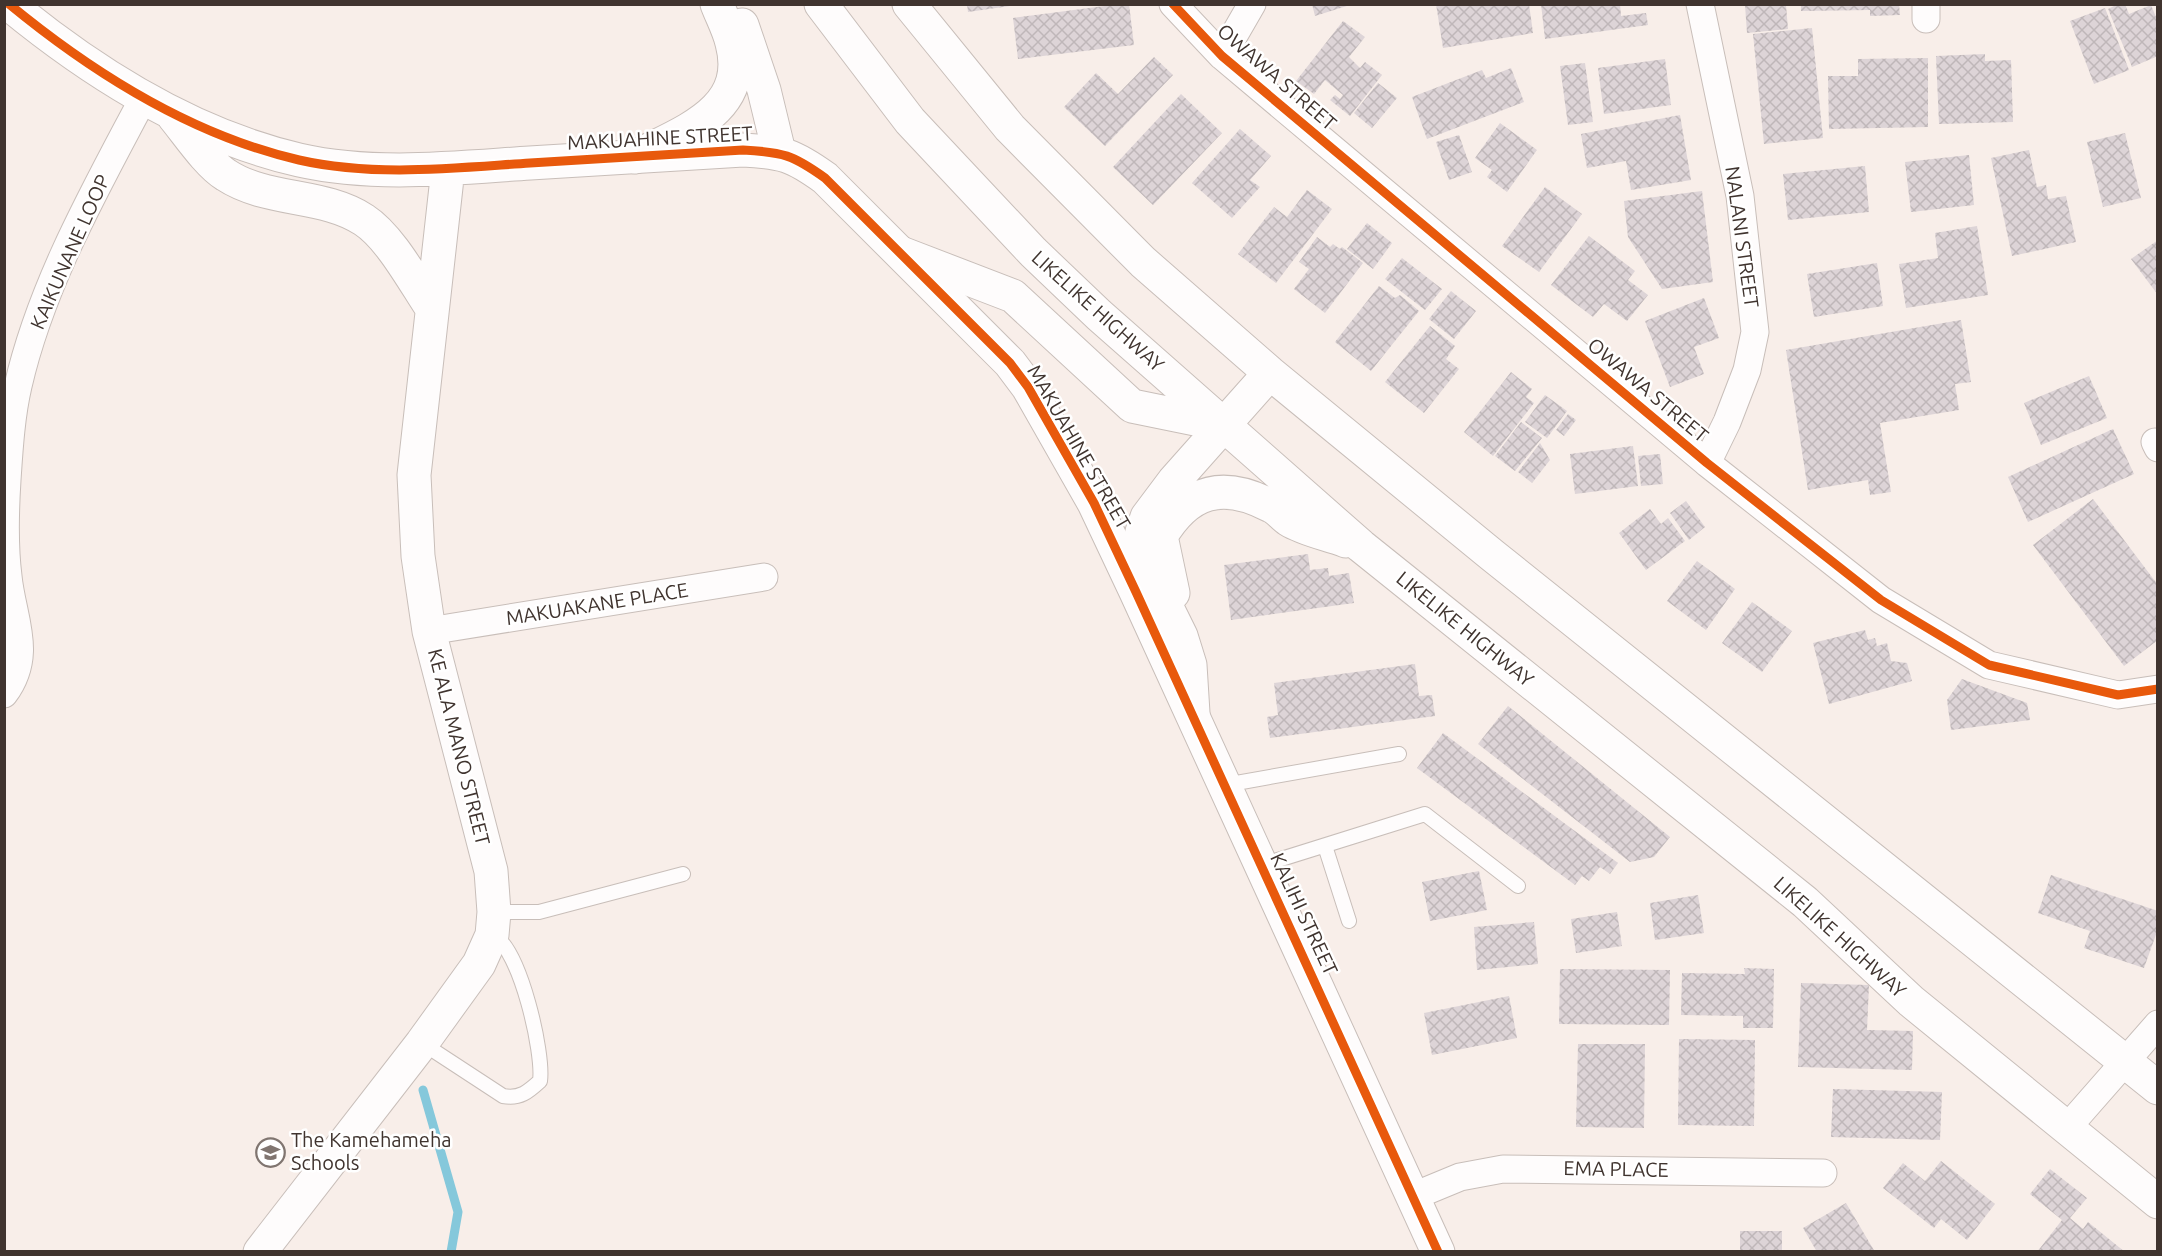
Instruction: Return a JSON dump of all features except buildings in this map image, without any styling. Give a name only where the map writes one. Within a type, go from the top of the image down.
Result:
[{"type":"main road","name":"MAKUAHINE STREET","points":[[9,4],[77,57],[156,105],[226,136],[298,159],[368,169],[448,169],[743,150],[779,152],[803,162],[825,178],[989,340],[1028,387],[1094,503],[1136,592]]},
{"type":"main road","points":[[635,157],[703,123],[722,104],[734,76],[734,61],[732,44],[717,4]]},
{"type":"main road","points":[[733,4],[764,90],[779,152]]},
{"type":"main road","name":"LIKELIKE HIGHWAY","points":[[822,4],[910,121],[1033,252],[1099,315],[1227,425],[1361,546],[1805,902],[1911,1001],[2157,1202]]},
{"type":"main road","points":[[909,4],[1010,128],[1143,262],[1270,373],[1492,555],[2157,1088]]},
{"type":"main road","points":[[156,105],[223,174],[242,184],[338,208],[364,220],[385,239],[431,307]]},
{"type":"main road","name":"KE ALA MANO STREET","points":[[260,1251],[422,1042],[479,963],[493,923],[491,871],[429,631],[418,556],[414,475],[448,169]]},
{"type":"main road","points":[[901,253],[1013,296],[1132,406],[1227,425]]},
{"type":"main road","points":[[1181,636],[1138,549],[1147,517],[1174,482],[1227,425],[1270,373]]},
{"type":"main road","points":[[1193,713],[1190,665],[1181,636],[1161,536],[1174,514],[1187,502],[1217,493],[1250,497],[1272,506],[1290,520],[1361,546]]},
{"type":"main road","name":"KALIHI STREET","points":[[1136,592],[1438,1251]]},
{"type":"street","name":"OWAWA STREET","points":[[1173,4],[1222,56],[1707,463],[1881,600],[1989,665],[2118,695],[2157,689]]},
{"type":"street","points":[[1222,56],[1252,4]]},
{"type":"street","name":"NALANI STREET","points":[[1700,4],[1740,196],[1755,332],[1746,370],[1727,422],[1707,463]]},
{"type":"street","name":"KAIKUNANE LOOP","points":[[4,694],[12,684],[21,641],[8,577],[6,549],[8,480],[17,387],[33,332],[57,271],[156,105]]},
{"type":"street","name":"MAKUAKANE PLACE","points":[[429,631],[764,577]]},
{"type":"street","points":[[2066,1129],[2126,1063],[2157,1024]]},
{"type":"street","name":"EMA PLACE","points":[[1414,1196],[1460,1177],[1503,1169],[1823,1173]]},
{"type":"lane","points":[[1225,785],[1399,754]]},
{"type":"lane","points":[[1262,864],[1425,814],[1518,885]]},
{"type":"lane","points":[[1325,846],[1349,921]]},
{"type":"lane","points":[[422,1042],[503,1096],[521,1096],[540,1081],[542,1067],[530,1012],[518,974],[493,923],[684,874]]},
{"type":"waterway","points":[[423,1090],[458,1212],[451,1252]]},
{"type":"cycle path","points":[[9,4],[75,54],[145,99],[220,135],[299,160],[356,168],[414,170],[743,150],[787,156],[825,178],[1010,363],[1028,387],[1094,503],[1438,1252]]},
{"type":"cycle path","points":[[1173,4],[1222,56],[1707,463],[1881,600],[1989,665],[2118,695],[2158,689]]},
{"type":"place","name":"The Kamehameha Schools","points":[[270,1152]]}]
